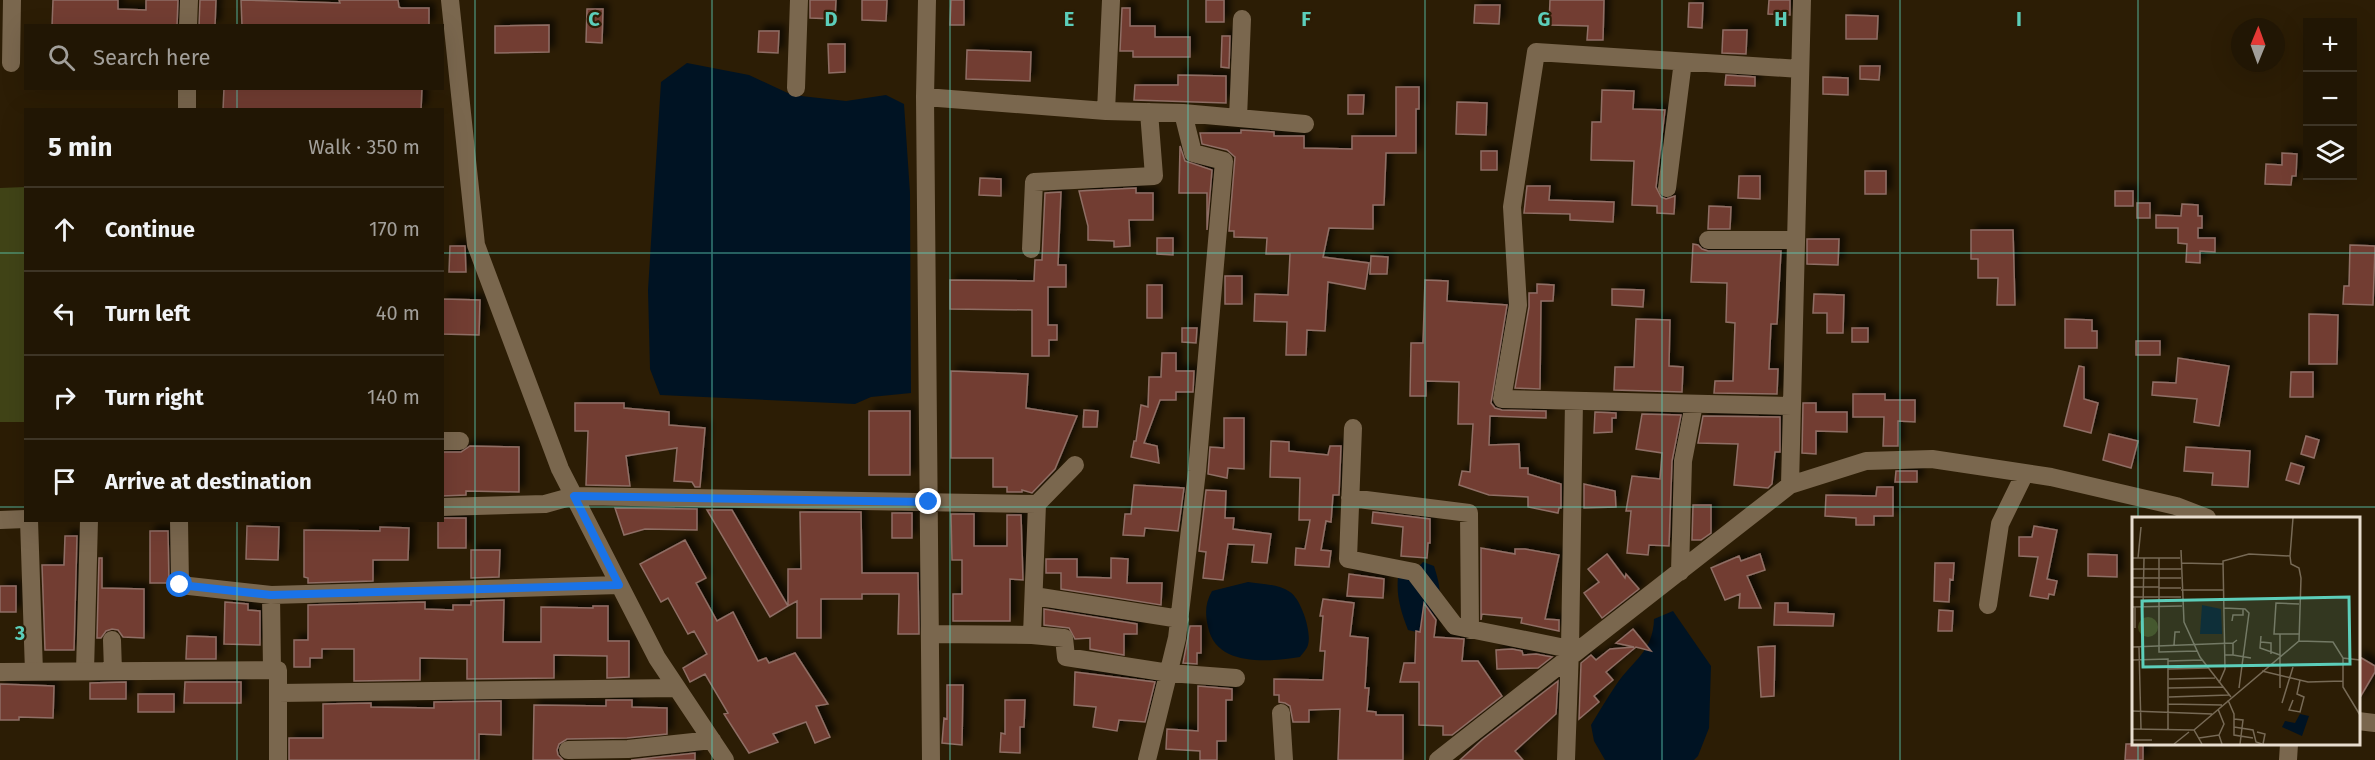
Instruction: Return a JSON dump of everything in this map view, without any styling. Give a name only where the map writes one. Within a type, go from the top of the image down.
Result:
[{"type":"street","points":[[12,0],[12,63]]},
{"type":"street","points":[[188,24],[189,0]]},
{"type":"street","points":[[450,0],[450,67],[476,245],[560,469],[657,658],[725,760]]},
{"type":"street","points":[[796,88],[799,0]]},
{"type":"street","points":[[927,0],[925,97],[931,760]]},
{"type":"street","points":[[1106,111],[1111,0]]},
{"type":"street","points":[[1790,485],[1802,0]]},
{"type":"street","points":[[1238,118],[1242,19]]},
{"type":"street","points":[[1792,406],[1502,399],[1518,306],[1512,207],[1536,52],[1800,69]]},
{"type":"street","points":[[1667,188],[1682,69]]},
{"type":"street","points":[[187,90],[187,108]]},
{"type":"street","points":[[925,97],[1106,111],[1183,113],[1305,124]]},
{"type":"street","points":[[1031,249],[1034,182],[1154,176],[1149,112]]},
{"type":"street","points":[[1148,760],[1180,619],[1197,471],[1224,161],[1193,153],[1183,113]]},
{"type":"street","points":[[1708,240],[1796,240]]},
{"type":"street","points":[[1566,760],[1574,401]]},
{"type":"street","points":[[1680,572],[1683,461],[1694,404]]},
{"type":"street","points":[[1353,428],[1348,559],[1414,572],[1455,626],[1569,655]]},
{"type":"street","points":[[1438,760],[1569,655],[1680,572],[1790,485],[1866,461],[1932,459],[2051,477],[2176,506],[2202,517]]},
{"type":"street","points":[[1032,635],[1038,504],[1075,465]]},
{"type":"street","points":[[1989,604],[2000,524],[2025,473]]},
{"type":"street","points":[[444,507],[545,504],[574,496],[1038,504]]},
{"type":"street","points":[[1350,498],[1469,513],[1470,630]]},
{"type":"street","points":[[0,520],[24,520]]},
{"type":"street","points":[[27,522],[34,672]]},
{"type":"street","points":[[85,671],[89,522]]},
{"type":"street","points":[[179,522],[180,585],[271,595],[619,585]]},
{"type":"street","points":[[271,595],[272,670]]},
{"type":"street","points":[[1034,596],[1180,619]]},
{"type":"street","points":[[930,634],[1032,635],[1064,638],[1066,657],[1169,673],[1236,678]]},
{"type":"street","points":[[112,640],[113,671]]},
{"type":"street","points":[[0,672],[278,670],[278,760]]},
{"type":"street","points":[[278,693],[677,688]]},
{"type":"street","points":[[1281,713],[1284,760]]},
{"type":"street","points":[[2360,721],[2375,723]]},
{"type":"street","points":[[568,750],[628,749],[712,740]]},
{"type":"street","points":[[2288,760],[2289,745]]},
{"type":"green space","points":[[24,187],[24,422],[0,422],[0,188]]},
{"type":"water","points":[[687,63],[749,75],[792,95],[846,101],[886,95],[904,104],[910,193],[911,393],[871,397],[855,404],[660,395],[650,369],[648,290],[661,82]]},
{"type":"water","points":[[1423,562],[1434,566],[1440,594],[1437,609],[1421,633],[1408,630],[1401,608],[1398,586],[1399,570],[1414,572]]},
{"type":"water","points":[[1248,582],[1280,587],[1290,592],[1298,601],[1307,624],[1309,639],[1300,657],[1274,660],[1245,659],[1221,649],[1213,640],[1206,613],[1212,591]]},
{"type":"water","points":[[1673,611],[1711,666],[1709,728],[1698,756],[1694,760],[1605,760],[1594,741],[1591,725],[1622,676],[1646,648],[1653,630],[1654,619]]},
{"type":"building","points":[[53,0],[118,0],[118,9],[146,10],[146,0],[178,0],[177,24],[52,24]]},
{"type":"building","points":[[200,0],[216,0],[215,24],[199,24]]},
{"type":"building","points":[[241,0],[340,3],[339,0],[398,0],[401,8],[429,8],[429,24],[242,24]]},
{"type":"building","points":[[810,0],[836,0],[835,19],[810,18]]},
{"type":"building","points":[[862,0],[887,0],[886,21],[862,20]]},
{"type":"building","points":[[951,0],[964,0],[964,25],[950,25]]},
{"type":"building","points":[[1206,0],[1224,0],[1224,22],[1206,22]]},
{"type":"building","points":[[1550,0],[1604,0],[1603,40],[1587,40],[1588,26],[1549,25]]},
{"type":"building","points":[[1769,0],[1790,0],[1790,15],[1768,14]]},
{"type":"building","points":[[1689,3],[1703,3],[1702,28],[1688,27]]},
{"type":"building","points":[[1475,5],[1500,5],[1499,24],[1474,23]]},
{"type":"building","points":[[1122,8],[1130,8],[1130,26],[1155,26],[1155,37],[1190,37],[1190,57],[1133,57],[1133,51],[1120,51]]},
{"type":"building","points":[[587,9],[603,9],[602,43],[586,42]]},
{"type":"building","points":[[1846,15],[1878,16],[1877,39],[1846,39]]},
{"type":"building","points":[[549,25],[549,52],[495,53],[495,26]]},
{"type":"building","points":[[1723,30],[1747,30],[1746,54],[1722,53]]},
{"type":"building","points":[[759,31],[779,31],[778,53],[758,52]]},
{"type":"building","points":[[1222,36],[1230,36],[1229,68],[1221,67]]},
{"type":"building","points":[[828,44],[845,44],[845,72],[829,73]]},
{"type":"building","points":[[967,50],[1031,52],[1030,81],[966,79]]},
{"type":"building","points":[[1860,66],[1880,66],[1879,80],[1860,79]]},
{"type":"building","points":[[1178,75],[1226,76],[1226,103],[1134,100],[1135,85],[1178,85]]},
{"type":"building","points":[[1726,75],[1755,77],[1755,86],[1725,85]]},
{"type":"building","points":[[1823,77],[1848,78],[1848,95],[1823,94]]},
{"type":"building","points":[[1396,87],[1419,87],[1419,109],[1416,109],[1416,153],[1386,153],[1384,205],[1373,205],[1373,229],[1329,228],[1323,257],[1369,263],[1365,289],[1328,282],[1325,331],[1307,330],[1306,355],[1286,355],[1287,322],[1254,321],[1255,294],[1288,295],[1290,254],[1266,254],[1267,238],[1234,237],[1234,231],[1229,231],[1235,157],[1227,150],[1202,144],[1200,133],[1241,133],[1241,130],[1274,132],[1274,136],[1304,136],[1304,148],[1352,149],[1352,136],[1396,136]]},
{"type":"building","points":[[224,90],[422,90],[421,108],[223,108]]},
{"type":"building","points":[[1602,90],[1634,91],[1633,109],[1665,110],[1656,187],[1661,197],[1666,199],[1675,196],[1674,214],[1657,213],[1657,206],[1632,205],[1634,161],[1591,160],[1592,122],[1601,122]]},
{"type":"building","points":[[1348,95],[1364,95],[1363,114],[1348,114]]},
{"type":"building","points":[[1457,102],[1487,103],[1486,135],[1456,134]]},
{"type":"building","points":[[1180,146],[1185,161],[1212,170],[1207,230],[1207,193],[1179,193]]},
{"type":"building","points":[[1481,151],[1497,151],[1497,170],[1481,170]]},
{"type":"building","points":[[2282,153],[2297,154],[2296,176],[2292,176],[2291,185],[2265,184],[2266,164],[2282,165]]},
{"type":"building","points":[[1865,171],[1886,171],[1886,194],[1865,194]]},
{"type":"building","points":[[1739,176],[1760,176],[1760,199],[1738,198]]},
{"type":"building","points":[[980,178],[1001,179],[1001,196],[979,195]]},
{"type":"building","points":[[1527,186],[1550,186],[1549,200],[1614,202],[1613,222],[1570,220],[1570,214],[1524,213]]},
{"type":"building","points":[[1136,188],[1136,193],[1153,193],[1153,220],[1129,220],[1130,246],[1114,247],[1114,241],[1088,240],[1088,226],[1079,191]]},
{"type":"building","points":[[2115,191],[2133,191],[2133,206],[2115,206]]},
{"type":"building","points":[[1061,192],[1058,265],[1066,265],[1066,287],[1048,287],[1048,325],[1057,325],[1057,340],[1049,340],[1049,356],[1032,356],[1032,310],[950,309],[950,280],[1034,281],[1035,260],[1042,260],[1045,193]]},
{"type":"building","points":[[2137,203],[2150,203],[2150,218],[2137,218]]},
{"type":"building","points":[[2182,204],[2198,205],[2198,216],[2202,216],[2202,228],[2198,228],[2198,238],[2215,238],[2215,252],[2200,251],[2200,263],[2186,262],[2187,244],[2178,243],[2178,228],[2156,228],[2156,215],[2181,216]]},
{"type":"building","points":[[1709,206],[1731,207],[1730,229],[1708,229]]},
{"type":"building","points":[[1971,230],[2013,230],[2015,305],[1997,305],[1998,278],[1978,278],[1978,259],[1971,259]]},
{"type":"building","points":[[1157,238],[1173,238],[1173,255],[1157,254]]},
{"type":"building","points":[[1807,239],[1839,239],[1838,265],[1807,264]]},
{"type":"building","points":[[1693,244],[1708,251],[1781,251],[1777,324],[1771,324],[1769,369],[1778,369],[1777,394],[1714,393],[1715,381],[1733,381],[1735,323],[1726,322],[1727,283],[1691,282]]},
{"type":"building","points":[[2350,245],[2375,246],[2373,305],[2343,304],[2344,286],[2349,286]]},
{"type":"building","points":[[450,246],[465,246],[466,272],[449,272]]},
{"type":"building","points":[[1371,256],[1388,257],[1387,274],[1370,274]]},
{"type":"building","points":[[1225,276],[1242,276],[1242,304],[1225,304]]},
{"type":"building","points":[[1425,280],[1448,281],[1447,301],[1507,305],[1491,403],[1495,408],[1502,410],[1546,411],[1546,418],[1490,416],[1489,445],[1519,444],[1520,468],[1528,468],[1528,474],[1561,484],[1561,508],[1558,513],[1528,507],[1528,497],[1489,495],[1459,485],[1462,471],[1470,472],[1473,424],[1458,424],[1459,382],[1426,381],[1426,396],[1410,396],[1411,343],[1423,343]]},
{"type":"building","points":[[1537,284],[1554,285],[1553,301],[1541,301],[1540,389],[1515,388],[1529,307],[1529,293],[1537,293]]},
{"type":"building","points":[[1147,285],[1162,285],[1162,318],[1147,318]]},
{"type":"building","points":[[1612,289],[1644,290],[1643,307],[1612,305]]},
{"type":"building","points":[[1814,294],[1844,295],[1843,333],[1827,333],[1827,313],[1813,313]]},
{"type":"building","points":[[444,299],[480,300],[479,335],[444,334]]},
{"type":"building","points":[[2309,314],[2338,315],[2337,364],[2309,364]]},
{"type":"building","points":[[1636,319],[1670,320],[1669,366],[1683,367],[1682,392],[1614,390],[1615,367],[1634,367]]},
{"type":"building","points":[[2065,319],[2092,320],[2092,331],[2097,331],[2097,348],[2065,348]]},
{"type":"building","points":[[1182,328],[1197,328],[1196,343],[1182,342]]},
{"type":"building","points":[[1852,328],[1868,328],[1868,342],[1852,342]]},
{"type":"building","points":[[2136,341],[2160,341],[2160,355],[2136,355]]},
{"type":"building","points":[[1162,353],[1176,353],[1176,371],[1194,371],[1193,392],[1176,392],[1176,400],[1160,400],[1144,443],[1157,446],[1159,463],[1131,457],[1134,441],[1136,441],[1141,405],[1148,407],[1149,377],[1161,377]]},
{"type":"building","points":[[2178,358],[2229,366],[2219,426],[2194,422],[2197,399],[2152,395],[2153,382],[2176,383]]},
{"type":"building","points":[[2079,366],[2084,367],[2084,399],[2098,403],[2091,433],[2064,426]]},
{"type":"building","points":[[951,371],[1028,374],[1026,408],[1077,416],[1055,469],[1032,493],[1022,490],[1022,492],[1007,492],[1007,487],[993,487],[993,458],[951,458]]},
{"type":"building","points":[[2291,372],[2313,372],[2313,397],[2290,397]]},
{"type":"building","points":[[1853,394],[1885,394],[1885,400],[1915,400],[1915,422],[1898,421],[1898,446],[1883,446],[1884,417],[1853,417]]},
{"type":"building","points":[[575,403],[624,403],[624,408],[669,412],[669,425],[705,428],[700,487],[695,487],[692,482],[674,481],[677,448],[626,456],[630,486],[586,485],[588,431],[575,431]]},
{"type":"building","points":[[1803,403],[1816,403],[1816,412],[1847,412],[1847,432],[1816,431],[1816,454],[1802,453]]},
{"type":"building","points":[[1084,410],[1098,411],[1097,427],[1083,427]]},
{"type":"building","points":[[869,411],[910,411],[910,475],[869,475]]},
{"type":"building","points":[[1595,412],[1616,413],[1616,418],[1612,418],[1612,432],[1594,433]]},
{"type":"building","points":[[1642,414],[1681,415],[1672,461],[1669,546],[1649,545],[1648,555],[1627,553],[1631,511],[1626,511],[1632,476],[1660,479],[1662,453],[1636,449]]},
{"type":"building","points":[[1703,416],[1780,417],[1780,452],[1775,452],[1772,484],[1768,488],[1734,485],[1738,444],[1698,443]]},
{"type":"building","points":[[1224,418],[1244,418],[1244,469],[1228,468],[1227,478],[1208,474],[1210,447],[1224,448]]},
{"type":"building","points":[[2109,434],[2138,441],[2131,468],[2103,460]]},
{"type":"building","points":[[2306,436],[2319,440],[2314,458],[2301,454]]},
{"type":"building","points":[[1271,441],[1289,442],[1289,451],[1328,455],[1330,446],[1341,446],[1339,495],[1333,495],[1331,522],[1326,521],[1321,550],[1331,551],[1329,567],[1295,565],[1296,548],[1305,549],[1310,520],[1299,520],[1300,478],[1270,477]]},
{"type":"building","points":[[470,446],[519,447],[519,492],[466,491],[466,495],[444,496],[444,452],[461,452]]},
{"type":"building","points":[[2186,447],[2250,451],[2248,487],[2212,485],[2213,473],[2184,471]]},
{"type":"building","points":[[2291,463],[2304,467],[2299,484],[2286,480]]},
{"type":"building","points":[[1896,471],[1917,471],[1917,482],[1895,482]]},
{"type":"building","points":[[1584,484],[1615,491],[1616,507],[1584,508]]},
{"type":"building","points":[[1134,485],[1184,488],[1178,531],[1145,528],[1144,536],[1123,535],[1125,514],[1131,514]]},
{"type":"building","points":[[1877,487],[1893,487],[1893,516],[1874,516],[1874,525],[1856,525],[1856,518],[1825,516],[1826,495],[1876,496]]},
{"type":"building","points":[[1206,490],[1226,491],[1225,518],[1234,518],[1233,529],[1271,534],[1267,563],[1252,562],[1254,545],[1228,544],[1223,580],[1203,578],[1206,552],[1199,551]]},
{"type":"building","points":[[1693,505],[1711,505],[1711,533],[1701,540],[1692,540]]},
{"type":"building","points":[[615,508],[697,509],[697,530],[645,529],[624,535]]},
{"type":"building","points":[[707,510],[732,510],[788,606],[770,617]]},
{"type":"building","points":[[800,512],[861,512],[862,573],[918,573],[919,634],[898,634],[899,594],[862,594],[862,599],[821,599],[821,638],[797,638],[797,601],[788,606],[788,569],[801,569]]},
{"type":"building","points":[[1373,512],[1430,519],[1430,543],[1428,543],[1427,558],[1401,556],[1403,527],[1372,523]]},
{"type":"building","points":[[892,513],[912,513],[912,538],[892,538]]},
{"type":"building","points":[[951,514],[974,514],[974,546],[1007,546],[1007,515],[1021,515],[1023,580],[1010,579],[1010,621],[953,621],[953,594],[962,594],[962,560],[952,560]]},
{"type":"building","points":[[444,518],[466,518],[466,548],[438,548],[438,522],[444,522]]},
{"type":"building","points":[[247,526],[279,527],[278,560],[246,559]]},
{"type":"building","points":[[2034,526],[2057,530],[2047,579],[2057,581],[2054,595],[2049,594],[2048,599],[2030,596],[2038,557],[2019,556],[2019,537],[2032,537]]},
{"type":"building","points":[[380,527],[409,528],[408,560],[373,560],[373,581],[308,583],[308,578],[304,577],[304,530],[380,531]]},
{"type":"building","points":[[150,531],[168,531],[169,583],[150,583]]},
{"type":"building","points":[[65,536],[77,536],[74,650],[45,650],[42,565],[64,565]]},
{"type":"building","points":[[685,540],[706,578],[696,583],[717,621],[733,612],[758,661],[766,658],[769,663],[795,653],[828,704],[816,706],[830,737],[815,743],[806,722],[773,734],[778,742],[749,753],[724,714],[728,713],[705,674],[690,682],[683,668],[707,654],[694,631],[688,634],[668,598],[661,602],[640,564]]},
{"type":"building","points":[[1481,548],[1515,554],[1515,549],[1525,549],[1559,555],[1545,619],[1559,620],[1559,631],[1521,623],[1522,618],[1482,614],[1481,620]]},
{"type":"building","points":[[471,550],[500,550],[499,577],[471,578]]},
{"type":"building","points":[[1607,554],[1625,578],[1626,574],[1639,589],[1602,618],[1584,593],[1599,582],[1588,569]]},
{"type":"building","points":[[1760,554],[1765,570],[1747,576],[1761,608],[1739,608],[1740,594],[1725,600],[1711,568],[1739,556],[1741,561]]},
{"type":"building","points":[[2088,554],[2117,555],[2117,577],[2088,576]]},
{"type":"building","points":[[99,558],[102,558],[102,588],[144,589],[144,638],[123,637],[118,630],[112,629],[106,631],[101,638],[97,638]]},
{"type":"building","points":[[1111,558],[1128,559],[1127,583],[1162,583],[1161,605],[1061,589],[1061,573],[1046,573],[1046,559],[1077,559],[1077,577],[1111,578]]},
{"type":"building","points":[[1935,563],[1954,563],[1953,580],[1950,579],[1949,602],[1934,601]]},
{"type":"building","points":[[1349,574],[1384,579],[1383,598],[1347,596]]},
{"type":"building","points":[[0,586],[16,586],[16,612],[0,612]]},
{"type":"building","points":[[1323,599],[1354,603],[1350,636],[1368,638],[1365,688],[1369,688],[1367,711],[1376,712],[1376,715],[1403,715],[1403,760],[1338,760],[1340,709],[1309,710],[1309,722],[1293,722],[1290,706],[1279,702],[1279,695],[1274,695],[1274,679],[1323,680],[1325,651],[1320,651],[1323,616],[1320,616]]},
{"type":"building","points":[[504,600],[503,642],[541,642],[541,607],[608,606],[608,641],[629,641],[629,677],[607,678],[607,656],[554,655],[554,678],[467,679],[467,659],[420,658],[420,680],[354,681],[354,649],[322,649],[322,658],[310,658],[310,667],[294,667],[294,640],[308,640],[308,605],[425,602],[425,609],[453,610],[453,605],[471,605],[471,601]]},
{"type":"building","points":[[225,602],[248,604],[248,610],[260,611],[260,645],[224,644]]},
{"type":"building","points":[[1424,603],[1436,620],[1434,637],[1464,639],[1462,661],[1478,661],[1502,696],[1452,735],[1443,735],[1443,726],[1419,725],[1419,682],[1400,682],[1404,663],[1415,663],[1416,631],[1420,632]]},
{"type":"building","points":[[1775,603],[1788,603],[1788,612],[1834,614],[1833,626],[1774,625]]},
{"type":"building","points":[[1044,609],[1137,624],[1137,634],[1124,634],[1124,655],[1090,649],[1090,638],[1075,639],[1069,628],[1044,625]]},
{"type":"building","points":[[1939,610],[1953,611],[1952,631],[1938,631]]},
{"type":"building","points":[[1190,626],[1201,626],[1201,653],[1197,653],[1197,664],[1183,663]]},
{"type":"building","points":[[1633,629],[1651,651],[1636,647],[1606,672],[1613,680],[1594,696],[1599,702],[1579,719],[1581,663],[1591,655],[1596,660],[1610,649],[1634,647],[1616,643]]},
{"type":"building","points":[[187,636],[216,637],[216,659],[186,659]]},
{"type":"building","points":[[1775,646],[1774,696],[1761,697],[1758,647]]},
{"type":"building","points":[[1496,650],[1522,651],[1523,655],[1536,654],[1552,657],[1538,668],[1497,669]]},
{"type":"building","points":[[2360,657],[2375,666],[2375,672],[2360,698]]},
{"type":"building","points":[[1075,672],[1155,682],[1145,722],[1119,720],[1117,731],[1093,727],[1096,707],[1074,705]]},
{"type":"building","points":[[1558,681],[1556,714],[1515,751],[1523,760],[1460,760],[1482,740]]},
{"type":"building","points":[[126,682],[126,699],[90,699],[90,683]]},
{"type":"building","points":[[185,682],[241,682],[241,703],[184,703]]},
{"type":"building","points":[[0,684],[54,686],[53,718],[19,717],[19,720],[0,720]]},
{"type":"building","points":[[947,685],[963,685],[962,745],[942,743],[944,718],[947,719]]},
{"type":"building","points":[[1198,686],[1232,689],[1232,700],[1226,700],[1226,741],[1217,741],[1217,760],[1200,760],[1200,751],[1166,749],[1167,729],[1198,731]]},
{"type":"building","points":[[138,694],[174,694],[174,712],[138,712]]},
{"type":"building","points":[[606,700],[632,700],[632,707],[667,708],[667,734],[627,738],[567,739],[559,744],[557,750],[563,760],[533,760],[534,705],[606,706]]},
{"type":"building","points":[[1005,700],[1025,700],[1024,727],[1020,727],[1020,753],[1000,752],[1001,733],[1005,734]]},
{"type":"building","points":[[501,701],[501,735],[479,734],[479,760],[289,760],[289,738],[323,738],[323,704],[371,703],[371,707],[434,708],[434,702]]},
{"type":"building","points":[[2126,744],[2143,745],[2143,760],[2125,760]]},
{"type":"building","points":[[695,753],[695,760],[631,760]]},
{"type":"route","points":[[180,585],[271,595],[619,585],[574,496],[929,502]]}]
